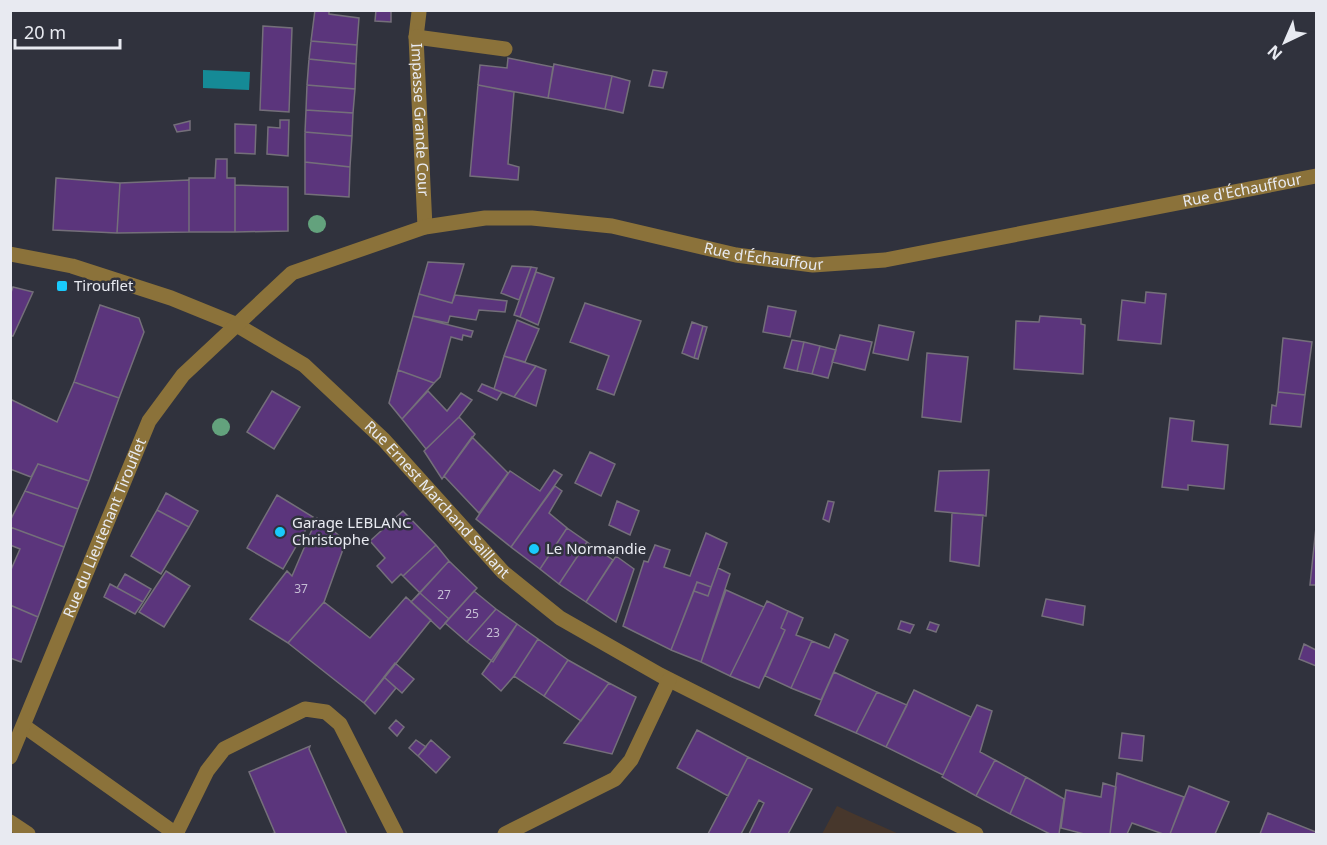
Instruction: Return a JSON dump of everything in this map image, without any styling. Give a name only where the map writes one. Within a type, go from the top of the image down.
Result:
[{"type":"street","name":"Impasse Grande Cour","points":[[419,12],[416,37],[425,227]]},
{"type":"street","points":[[416,37],[506,49]]},
{"type":"street","name":"Rue d'Échauffour","points":[[235,324],[292,273],[425,227],[485,218],[532,218],[601,225],[736,255],[813,266],[885,260],[1317,176]]},
{"type":"street","name":"Rue Ernest Marchand Saillant","points":[[10,254],[72,266],[171,298],[235,324],[304,365],[384,440],[511,579],[560,618],[669,680],[976,834]]},
{"type":"street","name":"Rue du Lieutenant Tirouflet","points":[[10,757],[149,422],[183,375],[235,324]]},
{"type":"street","points":[[505,834],[615,779],[631,760],[669,680]]},
{"type":"street","points":[[24,726],[176,834],[207,771],[224,749],[305,709],[326,712],[340,724],[396,834]]},
{"type":"street","points":[[10,822],[28,834]]},
{"type":"shaded area","points":[[837,806],[854,814],[899,834],[822,834]]},
{"type":"water","points":[[203,70],[250,72],[249,90],[203,88]]},
{"type":"building","points":[[315,10],[329,10],[329,14],[359,18],[357,45],[311,41]]},
{"type":"building","points":[[376,10],[391,10],[391,22],[375,21]]},
{"type":"building","points":[[263,26],[292,28],[289,112],[260,110]]},
{"type":"building","points":[[311,41],[357,45],[356,64],[309,59]]},
{"type":"building","points":[[508,58],[553,67],[548,98],[478,85],[480,65],[507,68]]},
{"type":"building","points":[[309,59],[356,64],[355,89],[307,85]]},
{"type":"building","points":[[554,64],[612,76],[605,109],[548,98]]},
{"type":"building","points":[[653,70],[667,72],[663,88],[649,86]]},
{"type":"building","points":[[612,76],[630,81],[623,113],[605,109]]},
{"type":"building","points":[[307,85],[355,89],[353,113],[306,110]]},
{"type":"building","points":[[478,85],[514,92],[508,164],[519,167],[518,180],[470,176]]},
{"type":"building","points":[[306,110],[353,113],[352,136],[305,132]]},
{"type":"building","points":[[280,120],[289,120],[288,156],[267,154],[268,127],[280,128]]},
{"type":"building","points":[[190,121],[190,130],[177,132],[174,125]]},
{"type":"building","points":[[235,124],[256,125],[255,154],[235,153]]},
{"type":"building","points":[[305,132],[352,136],[350,167],[305,162]]},
{"type":"building","points":[[216,159],[227,159],[227,178],[235,178],[235,232],[189,232],[189,178],[215,178]]},
{"type":"building","points":[[305,162],[350,167],[349,197],[305,194]]},
{"type":"building","points":[[56,178],[120,183],[117,233],[53,230]]},
{"type":"building","points":[[189,180],[189,232],[117,233],[120,183]]},
{"type":"building","points":[[235,185],[288,187],[288,231],[235,232]]},
{"type":"building","points":[[428,262],[464,264],[452,303],[419,294]]},
{"type":"building","points":[[512,266],[531,267],[519,300],[501,293]]},
{"type":"building","points":[[531,267],[537,268],[520,317],[514,315]]},
{"type":"building","points":[[536,272],[554,278],[538,325],[520,317]]},
{"type":"building","points":[[13,287],[33,292],[13,336],[10,336],[10,295]]},
{"type":"building","points":[[1146,292],[1166,294],[1161,344],[1118,340],[1122,300],[1145,303]]},
{"type":"building","points":[[419,294],[452,303],[455,295],[507,301],[505,312],[479,310],[476,320],[450,316],[448,323],[413,316]]},
{"type":"building","points":[[585,303],[641,321],[614,395],[597,389],[609,356],[570,342]]},
{"type":"building","points":[[100,305],[139,318],[144,332],[119,398],[74,382]]},
{"type":"building","points":[[768,306],[796,311],[790,337],[763,332]]},
{"type":"building","points":[[413,316],[473,331],[471,337],[463,335],[462,340],[451,337],[440,377],[434,383],[398,370]]},
{"type":"building","points":[[1040,316],[1081,319],[1081,324],[1085,325],[1083,374],[1014,369],[1016,321],[1039,322]]},
{"type":"building","points":[[517,320],[539,329],[525,362],[504,356]]},
{"type":"building","points":[[692,322],[703,326],[694,358],[682,353]]},
{"type":"building","points":[[879,325],[914,332],[908,360],[873,353]]},
{"type":"building","points":[[703,326],[707,327],[698,359],[694,358]]},
{"type":"building","points":[[840,335],[872,342],[865,370],[832,362]]},
{"type":"building","points":[[1283,338],[1312,342],[1305,395],[1278,392]]},
{"type":"building","points":[[792,340],[804,342],[797,371],[784,368]]},
{"type":"building","points":[[804,342],[820,346],[812,374],[797,371]]},
{"type":"building","points":[[820,346],[836,350],[828,378],[812,374]]},
{"type":"building","points":[[927,353],[968,357],[961,422],[922,417]]},
{"type":"building","points":[[504,356],[536,366],[514,397],[494,389]]},
{"type":"building","points":[[536,366],[546,370],[536,406],[514,397]]},
{"type":"building","points":[[398,370],[434,383],[402,419],[389,403]]},
{"type":"building","points":[[74,382],[119,398],[89,481],[38,464],[31,477],[10,469],[10,399],[57,422]]},
{"type":"building","points":[[482,384],[502,392],[497,400],[478,391]]},
{"type":"building","points":[[272,391],[300,407],[274,449],[247,432]]},
{"type":"building","points":[[428,391],[447,411],[461,393],[472,400],[459,417],[426,449],[402,419]]},
{"type":"building","points":[[1278,392],[1305,395],[1301,427],[1270,424],[1272,405],[1276,406]]},
{"type":"building","points":[[459,417],[475,434],[442,479],[424,451]]},
{"type":"building","points":[[1170,418],[1194,421],[1192,441],[1228,445],[1224,489],[1188,485],[1188,490],[1162,487]]},
{"type":"building","points":[[472,437],[508,473],[479,513],[444,476]]},
{"type":"building","points":[[590,452],[615,464],[601,496],[575,483]]},
{"type":"building","points":[[38,464],[89,481],[78,509],[25,491]]},
{"type":"building","points":[[554,470],[562,475],[511,547],[476,519],[510,471],[540,491]]},
{"type":"building","points":[[989,470],[986,516],[935,511],[939,471]]},
{"type":"building","points":[[555,486],[562,491],[549,513],[567,528],[540,569],[511,547]]},
{"type":"building","points":[[25,491],[78,509],[64,547],[10,527],[10,521]]},
{"type":"building","points":[[166,493],[198,511],[189,527],[157,510]]},
{"type":"building","name":"Garage LEBLANC Christophe","points":[[277,495],[313,517],[283,569],[247,548]]},
{"type":"building","points":[[617,501],[639,511],[630,535],[609,525]]},
{"type":"building","points":[[828,501],[834,502],[829,522],[823,519]]},
{"type":"building","points":[[157,510],[189,527],[161,574],[131,556]]},
{"type":"building","points":[[403,511],[436,545],[403,576],[401,574],[392,583],[377,566],[385,558],[370,541]]},
{"type":"building","points":[[952,513],[983,515],[979,566],[950,561]]},
{"type":"building","name":"Garage LEBLANC Christophe","points":[[317,518],[346,541],[324,602],[288,643],[250,619],[287,571],[292,576]]},
{"type":"building","points":[[10,527],[64,547],[38,617],[10,605],[10,572],[20,549],[10,545]]},
{"type":"building","points":[[1316,527],[1316,585],[1310,585]]},
{"type":"building","points":[[567,528],[587,542],[559,584],[540,569]]},
{"type":"building","points":[[706,533],[727,543],[711,587],[697,582],[671,650],[623,626],[644,561],[648,562],[655,545],[670,550],[664,567],[690,576]]},
{"type":"building","points":[[587,542],[613,560],[586,602],[559,584]]},
{"type":"building","points":[[436,545],[449,561],[420,593],[403,576]]},
{"type":"building","points":[[616,556],[634,569],[616,622],[586,602]]},
{"type":"building","points":[[449,561],[477,588],[440,629],[411,602]]},
{"type":"building","points":[[718,568],[730,574],[701,662],[671,650],[694,591],[708,596]]},
{"type":"building","points":[[166,571],[190,586],[164,627],[139,612]]},
{"type":"building","points":[[125,574],[151,589],[143,602],[117,588]]},
{"type":"building","points":[[697,582],[711,587],[708,596],[694,591]]},
{"type":"building","points":[[110,584],[143,602],[135,614],[104,597]]},
{"type":"building","points":[[726,590],[764,607],[730,676],[701,662]]},
{"type":"building","points":[[474,591],[496,609],[467,642],[445,623]]},
{"type":"building","points":[[420,593],[449,619],[440,629],[411,602]]},
{"type":"building","points":[[406,597],[431,620],[364,703],[288,643],[324,602],[370,638]]},
{"type":"building","points":[[1046,599],[1085,606],[1083,625],[1042,616]]},
{"type":"building","points":[[767,601],[788,611],[781,628],[785,630],[759,688],[730,676]]},
{"type":"building","points":[[10,605],[38,617],[21,662],[10,658]]},
{"type":"building","points":[[496,609],[517,624],[493,662],[467,642]]},
{"type":"building","points":[[788,611],[803,618],[796,635],[812,641],[791,688],[765,676],[785,630],[781,628]]},
{"type":"building","points":[[901,621],[914,625],[910,633],[898,629]]},
{"type":"building","points":[[930,622],[939,625],[936,632],[927,629]]},
{"type":"building","points":[[517,624],[538,639],[514,676],[501,691],[482,674]]},
{"type":"building","points":[[835,634],[848,640],[821,700],[791,688],[812,641],[829,648]]},
{"type":"building","points":[[538,639],[568,660],[544,696],[514,676]]},
{"type":"building","points":[[1304,644],[1316,650],[1316,666],[1299,659]]},
{"type":"building","points":[[568,660],[609,683],[581,721],[544,696]]},
{"type":"building","points":[[395,663],[414,679],[402,693],[384,677]]},
{"type":"building","points":[[834,672],[877,692],[856,733],[815,715]]},
{"type":"building","points":[[384,677],[396,688],[375,714],[364,703]]},
{"type":"building","points":[[609,683],[636,697],[612,754],[564,743]]},
{"type":"building","points":[[914,690],[971,717],[943,775],[886,747]]},
{"type":"building","points":[[877,692],[907,705],[886,747],[856,733]]},
{"type":"building","points":[[977,705],[992,711],[980,752],[995,760],[976,796],[942,777]]},
{"type":"building","points":[[396,720],[404,727],[397,736],[389,728]]},
{"type":"building","points":[[697,730],[748,757],[728,796],[677,768]]},
{"type":"building","points":[[1122,733],[1144,736],[1142,761],[1119,758]]},
{"type":"building","points":[[416,740],[426,747],[418,756],[409,748]]},
{"type":"building","points":[[431,740],[450,757],[436,773],[418,756]]},
{"type":"building","points":[[310,746],[309,749],[347,834],[271,834],[275,833],[249,772]]},
{"type":"building","points":[[748,757],[812,789],[788,834],[749,834],[764,803],[759,800],[741,834],[708,834]]},
{"type":"building","points":[[995,760],[1026,777],[1010,814],[976,796]]},
{"type":"building","points":[[1117,773],[1184,797],[1170,834],[1163,834],[1132,823],[1127,834],[1110,834]]},
{"type":"building","points":[[1026,777],[1064,799],[1059,834],[1050,834],[1010,814]]},
{"type":"building","points":[[1103,783],[1116,787],[1110,834],[1084,834],[1061,828],[1066,790],[1101,797]]},
{"type":"building","points":[[1189,786],[1229,802],[1215,834],[1170,834]]},
{"type":"building","points":[[1268,813],[1316,832],[1316,834],[1260,834]]},
{"type":"place","name":"Tirouflet","points":[[62,286]]},
{"type":"place","name":"Garage LEBLANC Christophe","points":[[280,532]]},
{"type":"place","name":"Le Normandie","points":[[534,549]]}]
